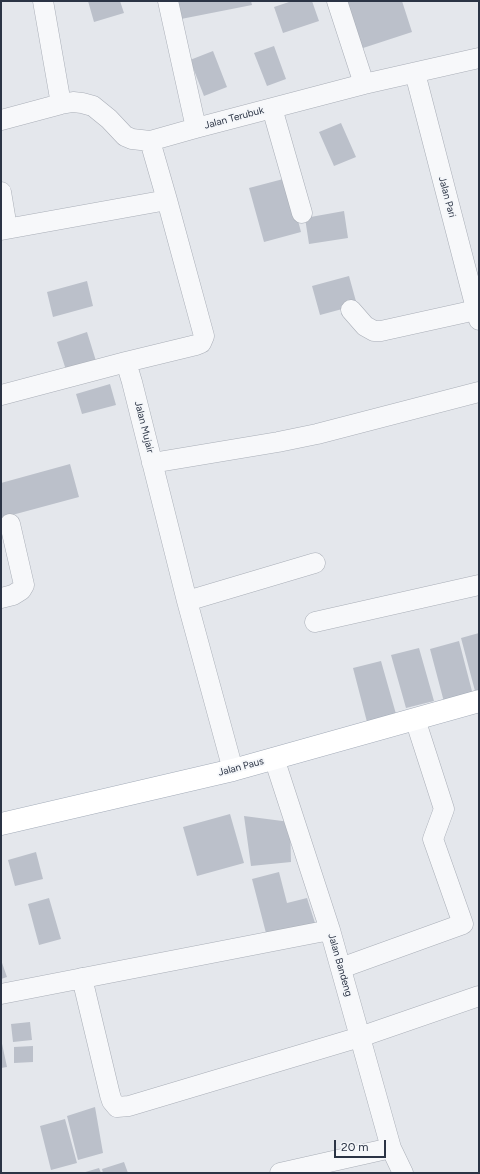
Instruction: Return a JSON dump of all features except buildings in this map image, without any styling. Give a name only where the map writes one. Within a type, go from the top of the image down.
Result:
[{"type":"main road","name":"Jalan Paus","points":[[2,821],[233,770],[479,701]]},
{"type":"street","points":[[43,1],[61,104]]},
{"type":"street","points":[[168,1],[196,128]]},
{"type":"street","points":[[337,1],[364,84]]},
{"type":"street","name":"Jalan Terubuk","points":[[1,120],[61,104],[73,102],[82,103],[93,106],[109,119],[125,136],[132,140],[150,141],[364,84],[479,58]]},
{"type":"street","name":"Jalan Pari","points":[[415,73],[478,315]]},
{"type":"street","points":[[272,108],[302,212]]},
{"type":"street","points":[[1,395],[196,345],[201,343],[203,340],[204,336],[150,141]]},
{"type":"street","points":[[1,192],[4,229],[167,200]]},
{"type":"street","points":[[351,310],[365,326],[381,331],[478,315]]},
{"type":"street","name":"Jalan Mujair","points":[[126,362],[187,601],[233,770]]},
{"type":"street","points":[[152,463],[286,440],[479,392]]},
{"type":"street","points":[[1,598],[13,595],[21,590],[24,585],[10,524]]},
{"type":"street","points":[[187,601],[316,563]]},
{"type":"street","points":[[315,622],[479,584]]},
{"type":"street","points":[[341,968],[464,924],[433,839],[444,809],[415,719]]},
{"type":"street","name":"Jalan Bandeng","points":[[274,758],[330,930],[390,1148],[403,1173]]},
{"type":"street","points":[[1,994],[330,930]]},
{"type":"street","points":[[82,978],[110,1095],[112,1101],[117,1107],[128,1106],[360,1037],[479,996]]},
{"type":"street","points":[[280,1173],[390,1148]]}]
